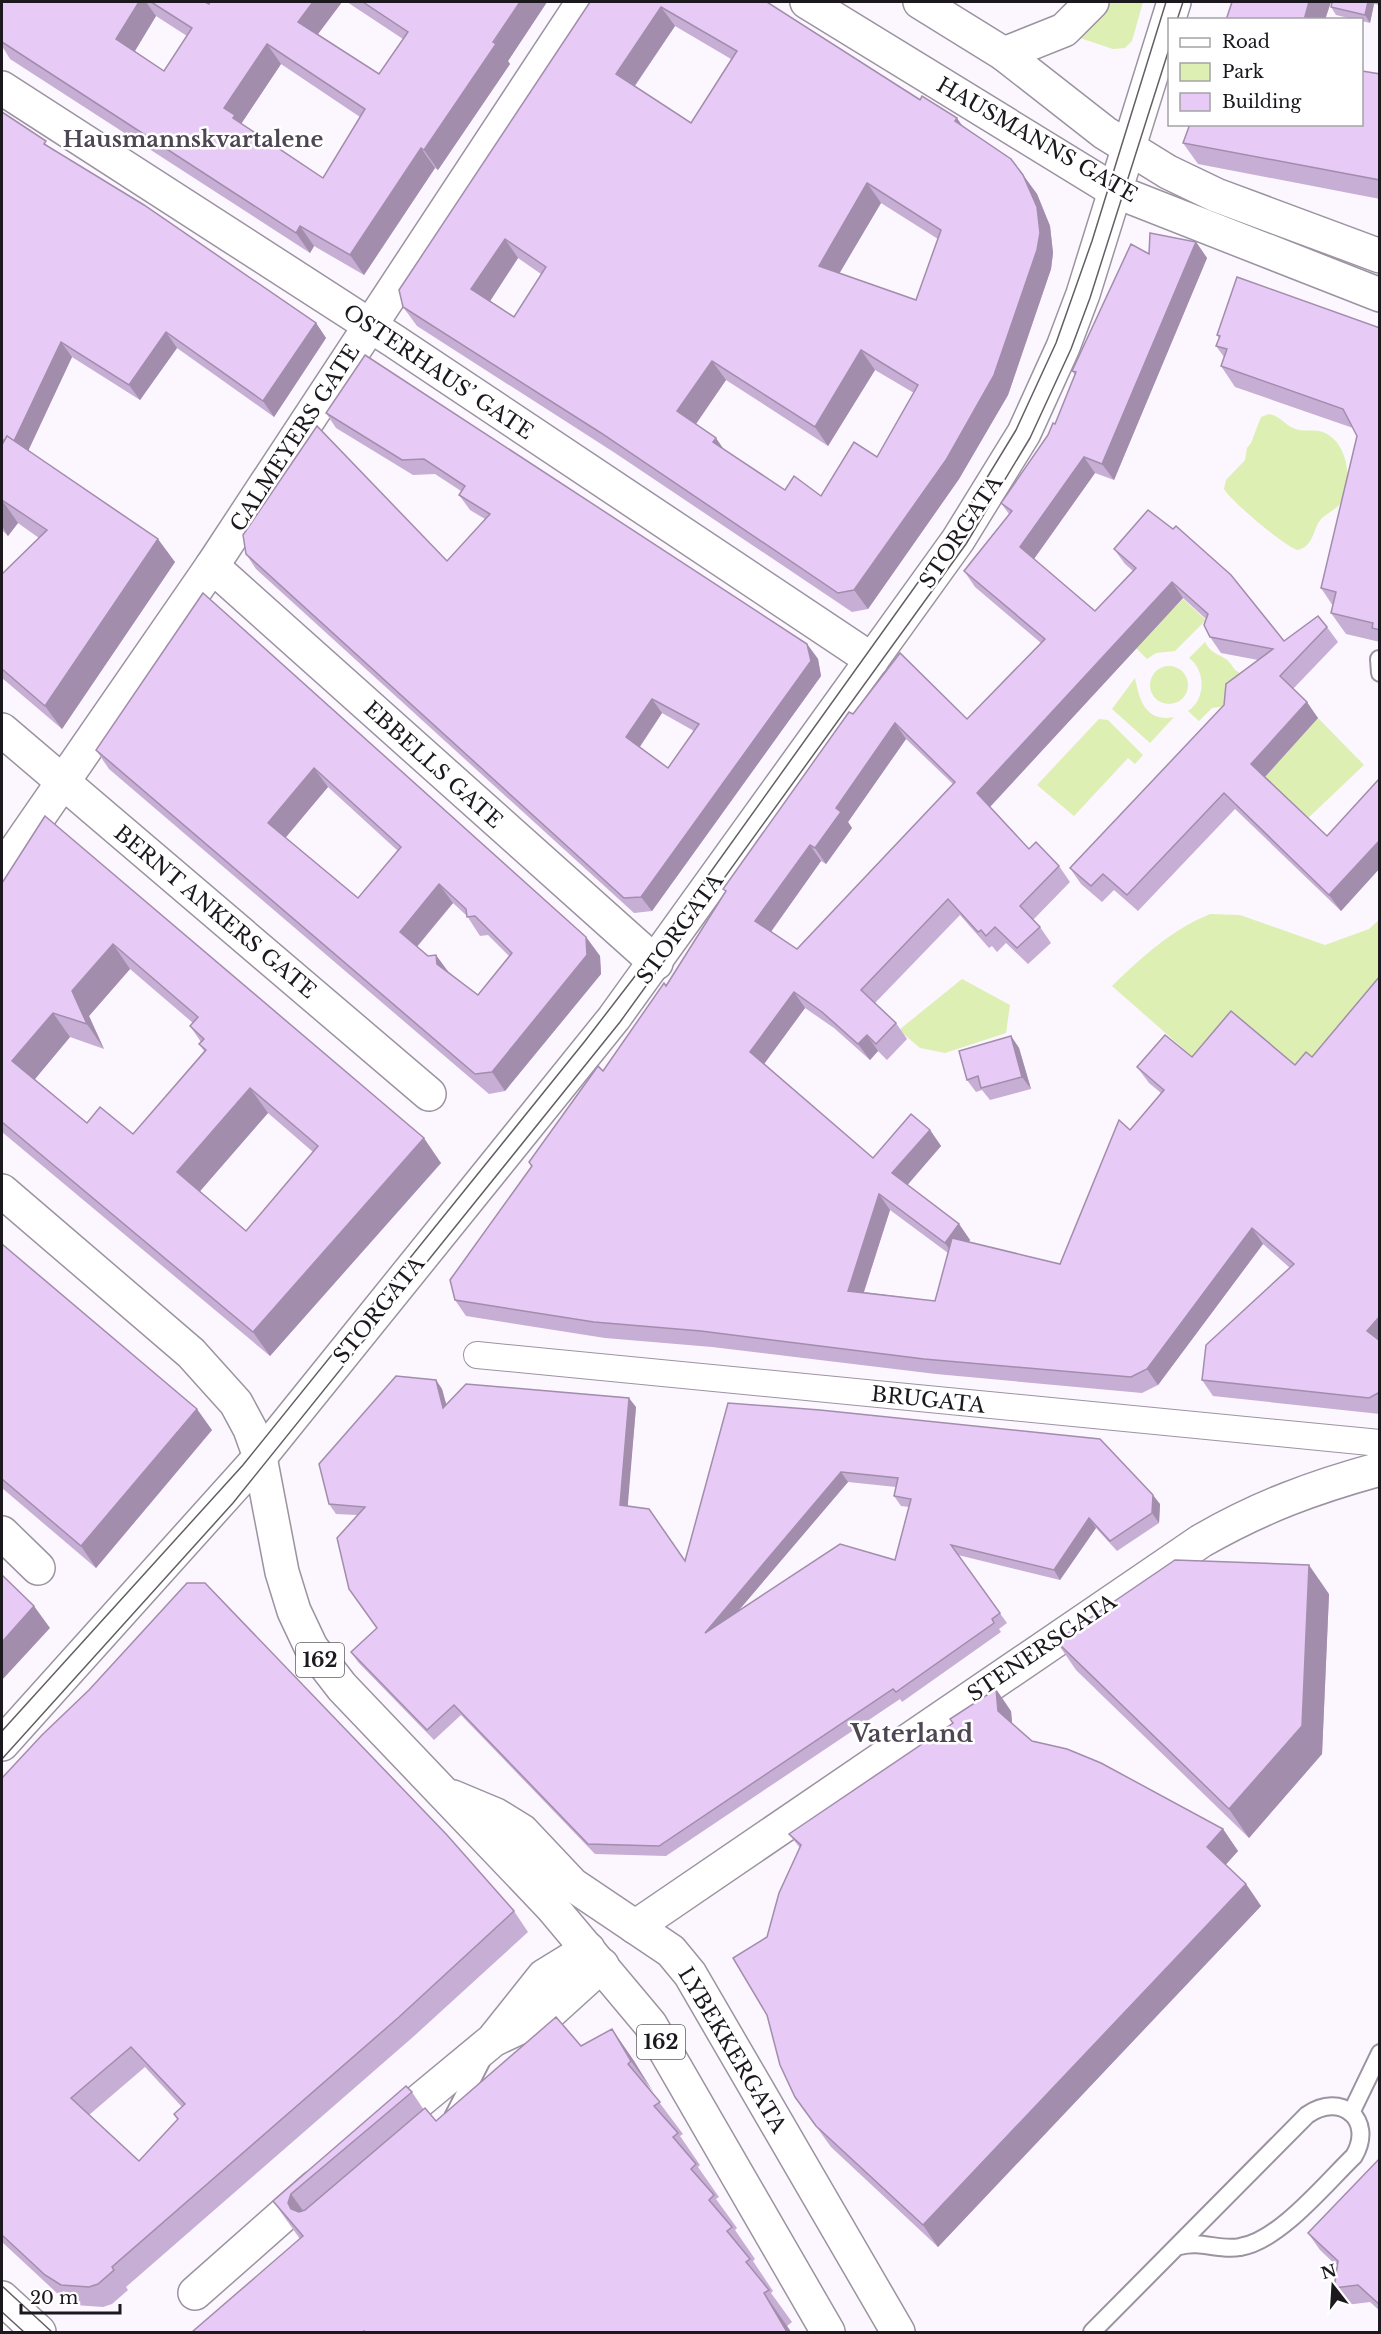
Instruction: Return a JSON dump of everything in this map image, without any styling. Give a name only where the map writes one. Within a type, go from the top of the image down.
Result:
[{"type":"main road","name":"CALMEYERS GATE","points":[[2,870],[212,566],[583,2]]},
{"type":"main road","name":"HAUSMANNS GATE","points":[[807,2],[1115,191],[1380,295]]},
{"type":"main road","name":"HAUSMANNS GATE","points":[[920,2],[1004,54],[1129,149],[1216,195],[1380,256]]},
{"type":"main road","points":[[1004,54],[1064,30],[1092,2]]},
{"type":"main road","name":"STORGATA","points":[[1169,18],[1174,2]]},
{"type":"main road","name":"STORGATA","points":[[2,1744],[260,1457],[656,963],[958,540],[1023,433],[1063,347],[1129,149],[1168,22]]},
{"type":"main road","name":"OSTERHAUS’ GATE","points":[[2,88],[369,325],[872,660]]},
{"type":"main road","name":"EBBELLS GATE","points":[[212,566],[656,963]]},
{"type":"main road","name":"BERNT ANKERS GATE","points":[[2,730],[429,1094]]},
{"type":"main road","name":"162","points":[[2,1191],[191,1353],[236,1403],[260,1457]]},
{"type":"main road","name":"LYBEKKERGATA","points":[[260,1457],[287,1593],[302,1630],[326,1668],[595,1957],[650,2024],[828,2332]]},
{"type":"main road","name":"STENERSGATA","points":[[595,1957],[635,1927],[1201,1541],[1256,1510],[1284,1498],[1380,1469]]},
{"type":"main road","points":[[2,1533],[38,1568]]},
{"type":"main road","name":"LYBEKKERGATA","points":[[440,1791],[496,1815],[522,1831],[573,1885],[671,1950],[690,1974],[898,2332]]},
{"type":"main road","points":[[195,2293],[348,2160],[493,2040],[544,1976],[595,1957]]},
{"type":"main road","points":[[2,2298],[39,2332]]},
{"type":"street","name":"BRUGATA","points":[[477,1356],[1380,1443]]},
{"type":"lane","points":[[1379,658],[1380,673]]},
{"type":"lane","points":[[447,2128],[493,2040]]},
{"type":"lane","points":[[1351,2113],[1380,2053]]},
{"type":"lane","points":[[1092,2332],[1180,2246],[1307,2115],[1328,2105],[1340,2106],[1351,2113],[1358,2122],[1361,2134],[1360,2146],[1354,2156],[1273,2235],[1256,2244],[1238,2248],[1192,2242],[1180,2246]]},
{"type":"green space","points":[[1108,2],[1143,2],[1132,41],[1125,48],[1113,49],[1080,38]]},
{"type":"green space","points":[[1269,414],[1297,429],[1325,433],[1333,438],[1339,445],[1346,463],[1347,482],[1343,499],[1322,518],[1308,544],[1298,550],[1259,523],[1224,489],[1226,480],[1245,460],[1247,448],[1261,417]]},
{"type":"green space","points":[[1183,599],[1206,620],[1175,651],[1156,653],[1147,659],[1135,647]]},
{"type":"green space","points":[[1205,642],[1211,650],[1227,660],[1240,673],[1234,705],[1212,708],[1199,721],[1188,711],[1198,700],[1202,685],[1199,670],[1189,658]]},
{"type":"green space","points":[[1169,666],[1182,672],[1188,685],[1182,698],[1169,704],[1156,698],[1150,685],[1156,672]]},
{"type":"green space","points":[[1135,678],[1141,700],[1150,712],[1164,718],[1174,717],[1150,743],[1112,709]]},
{"type":"green space","points":[[1318,718],[1364,765],[1305,821],[1261,780]]},
{"type":"green space","points":[[1099,719],[1108,720],[1143,755],[1135,764],[1128,758],[1074,816],[1037,785]]},
{"type":"green space","points":[[1210,914],[1240,915],[1325,945],[1369,929],[1379,920],[1379,1003],[1305,1076],[1203,1066],[1112,986],[1170,936]]},
{"type":"green space","points":[[962,979],[1010,1005],[1006,1033],[945,1053],[920,1048],[899,1030]]},
{"type":"building","points":[[2,2],[139,2],[116,39],[164,71],[192,28],[151,2],[205,2],[209,4],[210,2],[313,2],[298,22],[379,74],[408,32],[363,2],[520,2],[493,42],[496,44],[424,150],[421,148],[350,255],[300,226],[296,233],[2,42]],"holes":[[[267,44],[365,109],[323,178],[233,118],[235,115],[224,108]]]},
{"type":"building","points":[[590,2],[767,2],[920,100],[922,96],[957,118],[955,121],[1011,159],[1023,175],[1037,207],[1040,233],[1037,250],[994,375],[946,460],[854,590],[838,593],[601,433],[403,307],[399,290]],"holes":[[[661,7],[737,51],[691,123],[616,74]],[[867,183],[941,230],[916,300],[819,266]],[[505,239],[546,267],[514,317],[471,289]],[[861,350],[918,385],[877,457],[854,442],[821,496],[794,476],[785,490],[713,442],[716,438],[677,411],[712,361],[815,427]]]},
{"type":"building","points":[[1232,2],[1309,2],[1305,18],[1227,18]]},
{"type":"building","points":[[1332,2],[1368,2],[1365,15],[1331,7]]},
{"type":"building","points":[[1363,71],[1380,74],[1380,180],[1183,143],[1189,126],[1363,126]]},
{"type":"building","points":[[2,112],[46,141],[44,144],[144,205],[316,323],[263,401],[166,332],[129,385],[61,342],[14,441],[7,436],[4,441],[2,439]]},
{"type":"building","points":[[1150,233],[1196,242],[1102,464],[1084,457],[1020,547],[1095,611],[1136,568],[1114,549],[1148,510],[1173,529],[1176,526],[1231,575],[1284,641],[1318,616],[1327,627],[1280,676],[1307,702],[1251,764],[1327,836],[1380,778],[1380,840],[1329,895],[1224,793],[1127,895],[1103,874],[1091,886],[1070,868],[1224,705],[1226,684],[1273,649],[1210,637],[1204,625],[1208,614],[1172,582],[977,793],[1029,849],[1036,842],[1059,866],[1020,906],[1040,927],[1017,948],[995,927],[986,936],[981,930],[978,932],[948,899],[861,990],[896,1023],[876,1044],[867,1035],[858,1044],[822,1012],[794,992],[750,1052],[873,1158],[911,1114],[930,1130],[892,1173],[959,1224],[945,1243],[879,1194],[848,1291],[935,1301],[952,1238],[1060,1264],[1119,1120],[1130,1130],[1164,1090],[1137,1067],[1165,1035],[1192,1057],[1231,1011],[1295,1065],[1306,1052],[1312,1057],[1380,976],[1380,1316],[1367,1331],[1380,1341],[1380,1392],[1369,1398],[1202,1380],[1206,1345],[1294,1264],[1252,1228],[1147,1369],[1131,1377],[924,1359],[701,1331],[594,1322],[455,1300],[450,1280],[532,1166],[529,1162],[598,1066],[603,1071],[664,983],[666,986],[726,891],[723,889],[849,712],[853,714],[900,653],[967,719],[1045,639],[964,571],[1012,511],[1001,503],[1048,435],[1053,423],[1055,424],[1076,372],[1072,371],[1131,244],[1149,254]],"holes":[[[895,723],[955,782],[797,949],[755,921],[810,845],[815,848],[841,812],[836,808]]]},
{"type":"building","points":[[1237,277],[1380,328],[1380,630],[1372,628],[1373,623],[1331,613],[1336,592],[1321,588],[1357,436],[1343,409],[1221,366],[1227,349],[1216,346],[1220,336],[1217,335]]},
{"type":"building","points":[[365,355],[807,644],[811,661],[641,897],[624,898],[246,554],[243,535],[317,426],[447,561],[490,514],[459,495],[465,486],[424,459],[402,460],[326,413]],"holes":[[[652,699],[699,724],[668,768],[626,737]]]},
{"type":"building","points":[[7,436],[158,539],[45,706],[2,669],[2,574],[47,530],[2,500],[2,445]]},
{"type":"building","points":[[203,593],[586,937],[587,955],[492,1072],[475,1074],[96,750]],"holes":[[[314,768],[401,847],[358,898],[268,823]],[[439,884],[466,909],[467,917],[475,916],[512,953],[478,995],[437,964],[436,955],[428,956],[400,932]]]},
{"type":"building","points":[[45,816],[424,1138],[253,1332],[2,1122],[2,883]],"holes":[[[113,944],[198,1017],[190,1026],[204,1039],[199,1044],[206,1050],[133,1134],[100,1107],[87,1123],[12,1061],[53,1013],[87,1024],[72,991]],[[250,1088],[318,1146],[246,1231],[177,1172]]]},
{"type":"building","points":[[1011,1036],[1022,1077],[981,1088],[978,1076],[967,1080],[959,1051]]},
{"type":"building","points":[[2,1244],[197,1409],[81,1546],[2,1479]]},
{"type":"building","points":[[396,1376],[436,1380],[443,1408],[466,1384],[629,1398],[620,1505],[649,1509],[685,1561],[728,1403],[820,1410],[1100,1439],[1153,1495],[1152,1513],[1110,1541],[1089,1518],[1054,1570],[951,1545],[1000,1613],[992,1619],[994,1623],[896,1692],[893,1689],[659,1846],[588,1844],[454,1705],[427,1730],[351,1652],[377,1628],[349,1589],[337,1538],[365,1507],[329,1504],[319,1464]],"holes":[[[841,1472],[898,1478],[894,1496],[911,1499],[895,1560],[840,1544],[705,1633]]]},
{"type":"building","points":[[1175,1560],[1309,1565],[1302,1726],[1229,1809],[1056,1641]]},
{"type":"building","points":[[2,1575],[34,1606],[2,1642]]},
{"type":"building","points":[[187,1583],[205,1583],[447,1835],[514,1911],[399,2017],[112,2267],[114,2270],[98,2284],[89,2287],[61,2285],[45,2275],[2,2235],[2,1778],[89,1690]],"holes":[[[131,2047],[185,2104],[174,2114],[178,2119],[139,2161],[71,2098]]]},
{"type":"building","points":[[996,1689],[998,1711],[1032,1741],[1067,1749],[1101,1763],[1223,1829],[1207,1847],[1246,1884],[923,2225],[816,2126],[795,2097],[780,2065],[767,2015],[733,1958],[767,1937],[779,1893],[801,1845],[789,1834],[953,1723],[950,1719]]},
{"type":"building","points":[[556,2017],[581,2046],[612,2029],[631,2061],[628,2064],[660,2102],[654,2106],[678,2133],[673,2137],[696,2164],[691,2169],[714,2195],[709,2200],[732,2227],[727,2231],[750,2259],[746,2262],[769,2290],[764,2293],[787,2332],[192,2332],[303,2236],[273,2201],[406,2086],[412,2092],[291,2194],[288,2203],[291,2209],[299,2212],[305,2210],[425,2108],[436,2121]]},
{"type":"building","points":[[1380,2158],[1380,2305],[1358,2285],[1334,2288],[1338,2261],[1308,2233]]},
{"type":"tram line","points":[[2,1731],[243,1465],[585,1041],[649,958],[952,535],[1016,430],[1056,343],[1092,241],[1166,2]]},
{"type":"tram line","points":[[1178,18],[1183,2]]},
{"type":"tram line","points":[[2,1759],[233,1503],[620,1022],[966,544],[1030,438],[1071,349],[1090,298],[1168,52]]},
{"type":"tram line","points":[[2,2286],[52,2332]]},
{"type":"tram line","points":[[2,2312],[24,2332]]},
{"type":"district","name":"Hausmannskvartalene","points":[[193,139]]},
{"type":"district","name":"Vaterland","points":[[912,1733]]}]
